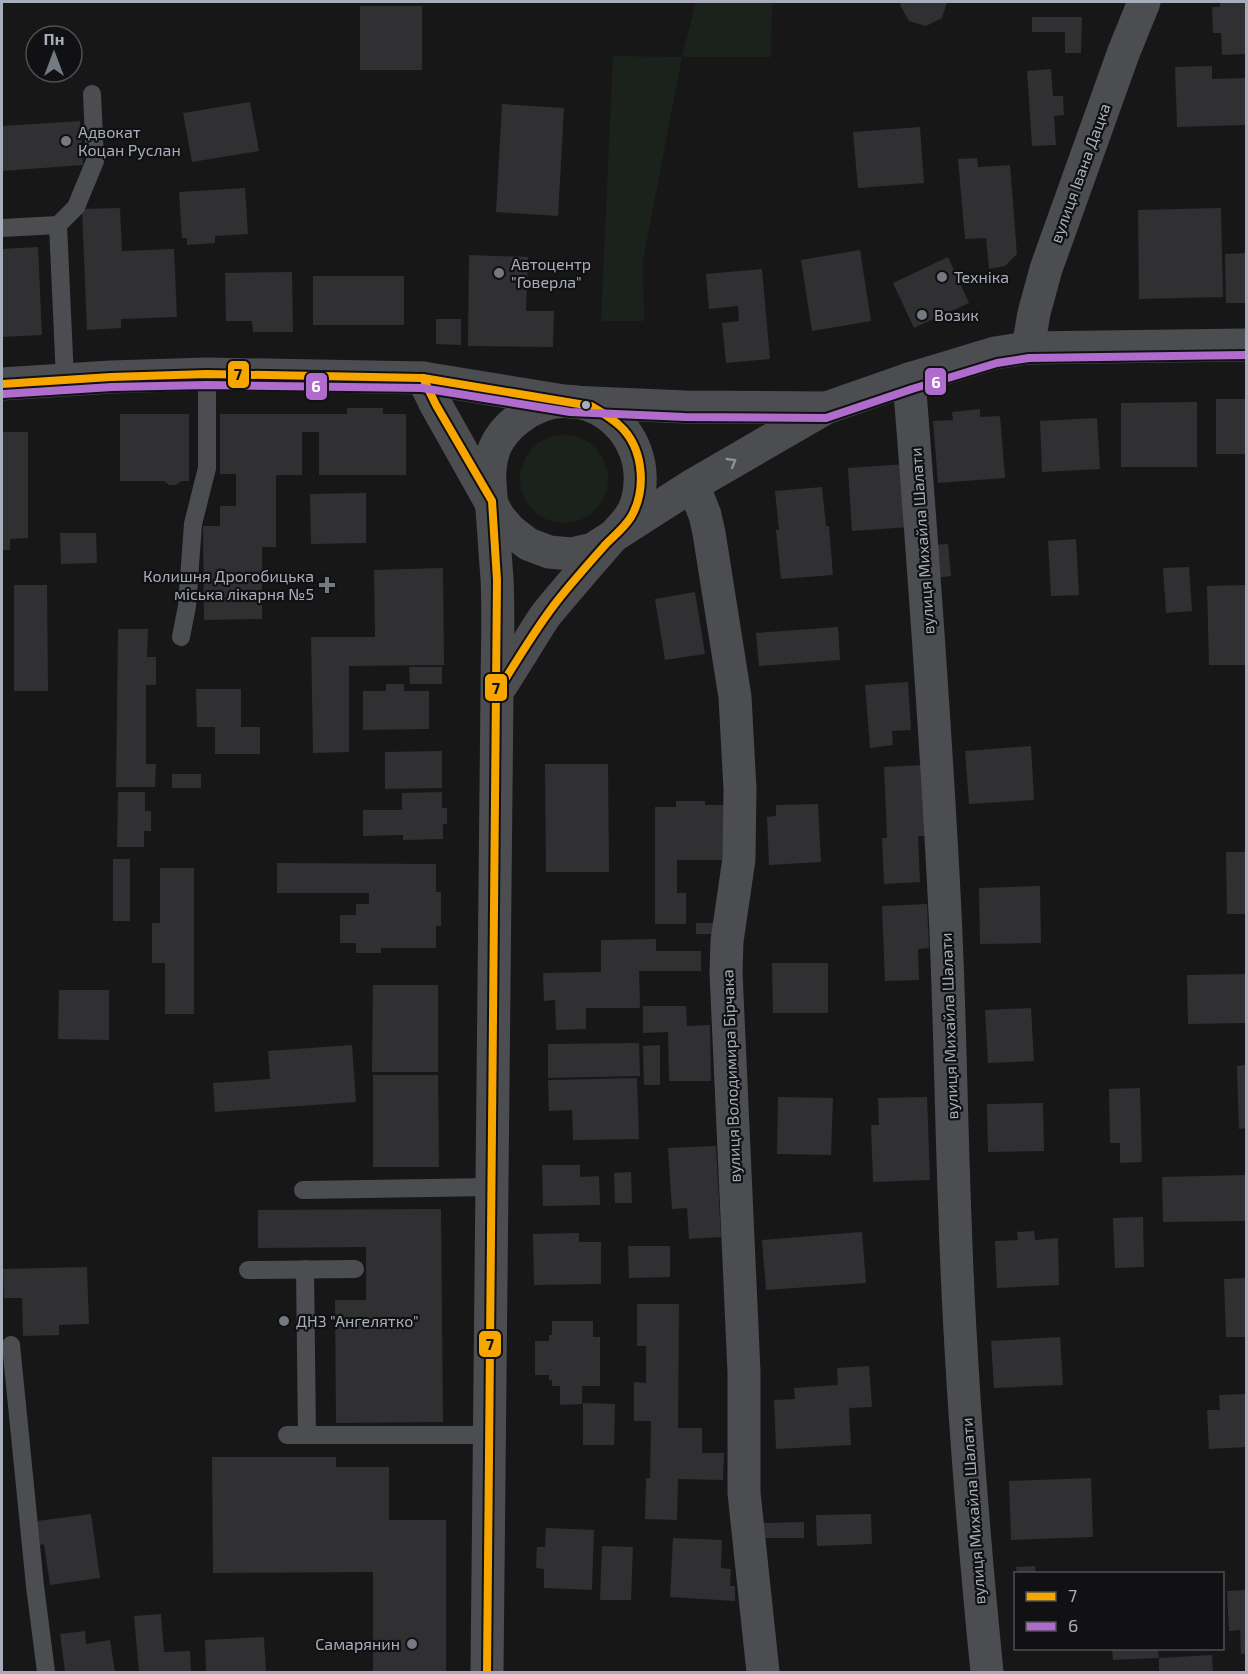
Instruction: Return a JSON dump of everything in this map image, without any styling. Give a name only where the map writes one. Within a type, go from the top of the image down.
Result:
[{"type":"street","name":"вулиця Івана Дацка","points":[[1028,348],[1034,313],[1046,269],[1144,2]]},
{"type":"street","points":[[423,378],[499,517],[510,530],[528,544],[549,552],[571,554],[593,549],[693,484],[826,408],[909,379],[995,353],[1028,348],[1246,345]]},
{"type":"street","points":[[2,384],[207,374],[423,378],[591,406],[609,415],[624,429],[634,446],[640,466],[641,486],[636,505],[627,523],[547,614],[497,692]]},
{"type":"street","name":"вулиця Михайла Шалати","points":[[909,379],[930,658],[945,915],[955,1221],[963,1380],[971,1509],[987,1672]]},
{"type":"street","points":[[487,1672],[497,692],[497,580],[489,467],[496,446],[508,427],[526,412],[548,404],[570,402],[686,407],[826,408]]},
{"type":"street","name":"вулиця Володимира Бірчака","points":[[693,484],[709,533],[735,697],[740,789],[739,859],[727,941],[726,972],[744,1372],[744,1493],[763,1672]]},
{"type":"lane","points":[[2,228],[58,225],[76,207],[95,161],[92,94]]},
{"type":"lane","points":[[58,225],[65,380]]},
{"type":"lane","points":[[181,637],[187,606],[193,524],[207,468],[207,374]]},
{"type":"lane","points":[[303,1190],[492,1187]]},
{"type":"lane","points":[[305,1269],[307,1435]]},
{"type":"lane","points":[[248,1270],[355,1269]]},
{"type":"lane","points":[[11,1345],[46,1672]]},
{"type":"lane","points":[[287,1435],[489,1435]]},
{"type":"shaded area","points":[[696,2],[772,2],[771,57],[682,57]]},
{"type":"shaded area","points":[[613,56],[682,57],[643,260],[644,321],[601,321]]},
{"type":"shaded area","points":[[564,435],[581,439],[595,448],[604,462],[608,479],[604,496],[595,510],[581,519],[564,523],[547,519],[533,510],[524,496],[520,479],[524,462],[533,448],[547,439]]},
{"type":"building","points":[[902,2],[947,2],[942,18],[926,26],[909,21],[900,5]]},
{"type":"building","points":[[1220,2],[1246,2],[1246,54],[1222,55],[1221,33],[1213,33],[1212,7],[1220,7]]},
{"type":"building","points":[[360,6],[422,6],[422,70],[360,70]]},
{"type":"building","points":[[1032,17],[1082,17],[1081,53],[1065,53],[1065,32],[1032,32]]},
{"type":"building","points":[[1212,66],[1212,79],[1246,78],[1246,125],[1177,127],[1175,67]]},
{"type":"building","points":[[1051,69],[1053,96],[1063,96],[1064,115],[1054,116],[1056,145],[1032,146],[1027,71]]},
{"type":"building","points":[[250,102],[259,151],[192,162],[183,113]]},
{"type":"building","points":[[502,104],[564,108],[558,216],[496,212]]},
{"type":"building","points":[[80,121],[83,165],[2,171],[2,126]]},
{"type":"building","points":[[920,127],[924,183],[858,188],[853,132]]},
{"type":"building","points":[[977,158],[978,167],[1010,165],[1017,254],[1005,266],[989,269],[986,238],[965,239],[958,159]]},
{"type":"building","points":[[245,188],[248,234],[215,236],[215,243],[187,245],[187,238],[182,238],[179,192]]},
{"type":"building","points":[[120,208],[122,251],[174,249],[177,317],[121,319],[121,328],[87,330],[82,209]]},
{"type":"building","points":[[1221,208],[1223,297],[1139,299],[1138,210]]},
{"type":"building","points":[[38,247],[42,335],[2,337],[2,249]]},
{"type":"building","points":[[860,250],[871,321],[812,331],[801,260]]},
{"type":"building","points":[[1246,253],[1246,303],[1226,303],[1225,254]]},
{"type":"building","points":[[469,255],[528,257],[526,311],[554,311],[553,347],[468,346]]},
{"type":"building","points":[[948,257],[969,303],[914,328],[893,283]]},
{"type":"building","points":[[762,269],[770,359],[726,363],[722,323],[739,321],[738,306],[709,309],[706,274]]},
{"type":"building","points":[[292,272],[293,332],[253,332],[252,321],[226,321],[225,273]]},
{"type":"building","points":[[313,276],[404,276],[404,325],[313,325]]},
{"type":"building","points":[[436,319],[461,319],[461,345],[436,344]]},
{"type":"building","points":[[1216,399],[1246,399],[1246,454],[1216,454]]},
{"type":"building","points":[[1197,402],[1197,467],[1121,467],[1121,403]]},
{"type":"building","points":[[347,408],[383,408],[383,414],[406,414],[406,475],[319,475],[319,432],[302,432],[302,475],[276,475],[276,547],[262,547],[262,619],[204,620],[203,526],[220,526],[220,506],[236,506],[236,474],[220,474],[220,414],[347,414]]},
{"type":"building","points":[[980,409],[980,417],[1000,416],[1005,478],[938,483],[933,421],[953,420],[952,412]]},
{"type":"building","points":[[120,414],[189,414],[189,481],[169,485],[164,481],[120,481]]},
{"type":"building","points":[[1097,418],[1100,469],[1042,472],[1040,421]]},
{"type":"building","points":[[2,432],[28,432],[28,538],[10,539],[10,550],[2,550]]},
{"type":"building","points":[[905,464],[910,527],[852,531],[848,468]]},
{"type":"building","points":[[822,487],[826,526],[829,526],[833,575],[781,579],[775,491]]},
{"type":"building","points":[[366,493],[366,543],[311,544],[310,494]]},
{"type":"building","points":[[60,533],[96,533],[97,563],[61,564]]},
{"type":"building","points":[[1076,539],[1079,595],[1051,596],[1048,541]]},
{"type":"building","points":[[948,544],[951,576],[936,578],[933,545]]},
{"type":"building","points":[[1189,567],[1192,611],[1166,613],[1163,568]]},
{"type":"building","points":[[443,568],[444,665],[349,666],[349,752],[313,753],[311,637],[375,637],[374,570]]},
{"type":"building","points":[[14,585],[47,585],[48,691],[14,691]]},
{"type":"building","points":[[1246,585],[1246,665],[1209,665],[1207,586]]},
{"type":"building","points":[[695,592],[705,654],[665,660],[655,599]]},
{"type":"building","points":[[838,627],[840,660],[759,666],[756,633]]},
{"type":"building","points":[[118,629],[148,629],[147,657],[156,657],[156,685],[146,685],[146,764],[156,764],[155,787],[116,787]]},
{"type":"building","points":[[409,667],[442,667],[442,684],[410,684]]},
{"type":"building","points":[[908,682],[911,730],[892,731],[893,745],[870,748],[865,685]]},
{"type":"building","points":[[386,684],[404,684],[404,691],[429,691],[429,729],[363,730],[363,691],[386,691]]},
{"type":"building","points":[[196,689],[241,689],[241,727],[260,727],[260,754],[215,754],[215,727],[197,727]]},
{"type":"building","points":[[1031,746],[1034,800],[969,804],[965,751]]},
{"type":"building","points":[[442,751],[442,788],[385,789],[385,752]]},
{"type":"building","points":[[545,764],[608,764],[609,872],[546,872]]},
{"type":"building","points":[[922,765],[925,836],[918,836],[920,882],[884,884],[882,838],[887,838],[884,767]]},
{"type":"building","points":[[172,774],[201,774],[201,788],[172,788]]},
{"type":"building","points":[[118,792],[145,792],[145,811],[151,811],[151,831],[144,831],[144,847],[117,847]]},
{"type":"building","points":[[442,792],[442,808],[447,808],[447,824],[443,824],[443,839],[403,840],[403,835],[363,836],[363,810],[402,810],[402,793]]},
{"type":"building","points":[[676,801],[705,801],[705,805],[728,805],[728,860],[677,860],[677,893],[686,893],[686,924],[655,924],[655,807],[676,807]]},
{"type":"building","points":[[818,804],[821,862],[769,865],[767,817],[776,816],[776,805]]},
{"type":"building","points":[[1226,852],[1246,852],[1246,914],[1227,914]]},
{"type":"building","points":[[113,859],[130,859],[130,921],[113,921]]},
{"type":"building","points":[[277,863],[436,864],[436,892],[441,892],[441,926],[436,926],[436,948],[381,948],[381,953],[356,953],[356,943],[340,943],[340,915],[356,915],[356,904],[369,904],[369,893],[277,893]]},
{"type":"building","points":[[160,868],[194,868],[194,1014],[165,1014],[165,963],[152,963],[152,923],[160,923]]},
{"type":"building","points":[[1040,886],[1041,943],[980,944],[979,888]]},
{"type":"building","points":[[927,904],[929,948],[918,949],[919,980],[885,981],[882,906]]},
{"type":"building","points":[[696,923],[717,923],[717,934],[696,934]]},
{"type":"building","points":[[656,939],[656,951],[701,951],[701,971],[639,971],[640,1008],[586,1008],[586,1029],[556,1030],[555,1000],[544,1001],[543,973],[601,972],[601,940]]},
{"type":"building","points":[[772,963],[828,963],[828,1013],[773,1013]]},
{"type":"building","points":[[1246,974],[1246,1023],[1188,1024],[1187,975]]},
{"type":"building","points":[[373,985],[438,985],[438,1072],[372,1072]]},
{"type":"building","points":[[59,990],[109,990],[109,1040],[58,1039]]},
{"type":"building","points":[[643,1006],[686,1006],[687,1026],[710,1025],[711,1081],[669,1081],[668,1032],[643,1033]]},
{"type":"building","points":[[1031,1008],[1034,1061],[988,1063],[985,1010]]},
{"type":"building","points":[[639,1043],[640,1076],[548,1078],[548,1044]]},
{"type":"building","points":[[352,1045],[356,1102],[215,1112],[213,1083],[270,1079],[268,1051]]},
{"type":"building","points":[[660,1045],[660,1085],[644,1085],[643,1046]]},
{"type":"building","points":[[1246,1065],[1246,1128],[1239,1129],[1237,1066]]},
{"type":"building","points":[[373,1075],[438,1075],[439,1167],[373,1167]]},
{"type":"building","points":[[637,1078],[639,1139],[573,1140],[572,1110],[549,1111],[548,1080]]},
{"type":"building","points":[[1140,1088],[1142,1162],[1120,1163],[1120,1143],[1110,1143],[1109,1089]]},
{"type":"building","points":[[778,1097],[833,1098],[831,1155],[777,1154]]},
{"type":"building","points":[[927,1097],[930,1180],[873,1182],[871,1125],[879,1125],[878,1098]]},
{"type":"building","points":[[1043,1103],[1044,1151],[988,1152],[987,1104]]},
{"type":"building","points":[[716,1146],[721,1237],[689,1239],[687,1208],[672,1209],[668,1148]]},
{"type":"building","points":[[542,1165],[580,1165],[580,1177],[599,1176],[600,1205],[543,1206]]},
{"type":"building","points":[[631,1172],[632,1203],[615,1203],[614,1173]]},
{"type":"building","points":[[1246,1175],[1246,1221],[1163,1222],[1162,1177]]},
{"type":"building","points":[[441,1209],[443,1422],[336,1423],[335,1300],[366,1300],[366,1247],[258,1248],[258,1210]]},
{"type":"building","points":[[1143,1217],[1144,1267],[1115,1268],[1113,1218]]},
{"type":"building","points":[[1034,1231],[1035,1240],[1058,1238],[1059,1285],[997,1288],[995,1241],[1018,1240],[1017,1232]]},
{"type":"building","points":[[862,1232],[866,1283],[766,1290],[762,1240]]},
{"type":"building","points":[[579,1233],[579,1242],[601,1242],[601,1284],[534,1285],[533,1234]]},
{"type":"building","points":[[628,1246],[670,1246],[670,1277],[629,1278]]},
{"type":"building","points":[[87,1267],[89,1324],[59,1325],[59,1335],[23,1336],[22,1298],[4,1298],[3,1269]]},
{"type":"building","points":[[1246,1278],[1246,1337],[1226,1337],[1224,1279]]},
{"type":"building","points":[[637,1304],[679,1304],[678,1428],[702,1428],[702,1453],[724,1453],[723,1480],[678,1479],[677,1520],[645,1519],[646,1478],[650,1478],[651,1421],[634,1421],[634,1382],[646,1383],[646,1346],[637,1346]]},
{"type":"building","points":[[552,1321],[593,1321],[593,1337],[600,1337],[600,1386],[582,1386],[582,1404],[560,1405],[560,1386],[552,1386],[549,1375],[535,1375],[535,1341],[549,1341],[549,1335],[552,1335]]},
{"type":"building","points":[[1060,1337],[1063,1385],[994,1388],[991,1341]]},
{"type":"building","points":[[869,1366],[872,1407],[849,1408],[851,1445],[776,1449],[774,1400],[795,1399],[794,1388],[838,1385],[837,1368]]},
{"type":"building","points":[[1246,1394],[1246,1447],[1209,1449],[1207,1410],[1220,1410],[1219,1395]]},
{"type":"building","points":[[583,1403],[615,1404],[614,1445],[583,1445]]},
{"type":"building","points":[[212,1457],[336,1457],[336,1467],[389,1467],[389,1520],[446,1520],[446,1672],[373,1672],[373,1572],[213,1573]]},
{"type":"building","points":[[1091,1478],[1093,1537],[1011,1540],[1009,1481]]},
{"type":"building","points":[[91,1514],[100,1578],[50,1585],[44,1544],[40,1545],[37,1521]]},
{"type":"building","points":[[871,1514],[872,1544],[817,1546],[816,1515]]},
{"type":"building","points":[[804,1522],[804,1538],[764,1538],[764,1523]]},
{"type":"building","points":[[546,1528],[594,1530],[592,1590],[544,1588],[544,1569],[536,1568],[537,1547],[545,1547]]},
{"type":"building","points":[[673,1538],[722,1540],[721,1568],[731,1569],[730,1586],[735,1586],[735,1601],[670,1597]]},
{"type":"building","points":[[602,1546],[633,1547],[631,1600],[600,1600]]},
{"type":"building","points":[[1035,1566],[1036,1572],[1017,1572],[1016,1567]]},
{"type":"building","points":[[1246,1590],[1246,1654],[1241,1654],[1240,1630],[1229,1631],[1227,1591]]},
{"type":"building","points":[[161,1614],[164,1652],[190,1651],[191,1672],[139,1672],[134,1616]]},
{"type":"building","points":[[85,1631],[86,1644],[110,1640],[115,1672],[65,1672],[60,1634]]},
{"type":"building","points":[[264,1637],[266,1672],[206,1672],[205,1640]]},
{"type":"building","points":[[1112,1650],[1158,1650],[1159,1658],[1113,1660]]},
{"type":"building","points":[[1212,1655],[1213,1672],[1159,1672],[1159,1658]]},
{"type":"transit line","name":"6","points":[[3,394],[112,387],[207,385],[422,388],[570,412],[685,417],[826,418],[997,363],[1029,358],[1246,355]]},
{"type":"transit line","name":"7","points":[[2,384],[207,374],[423,378],[591,406],[600,411],[624,430],[636,450],[641,472],[636,507],[625,525],[606,544],[550,611],[497,692]]},
{"type":"transit line","name":"7","points":[[423,378],[436,405],[492,501],[497,580],[487,1672]]},
{"type":"place","name":"Адвокат Коцан Руслан","points":[[66,141]]},
{"type":"place","name":"Автоцентр \"Говерла\"","points":[[499,273]]},
{"type":"place","name":"Техніка","points":[[942,277]]},
{"type":"place","name":"Возик","points":[[922,315]]},
{"type":"place","name":"Колишня Дрогобицька міська лікарня №5","points":[[327,585]]},
{"type":"place","name":"ДНЗ \"Ангелятко\"","points":[[284,1321]]},
{"type":"place","name":"Самарянин","points":[[412,1644]]}]
